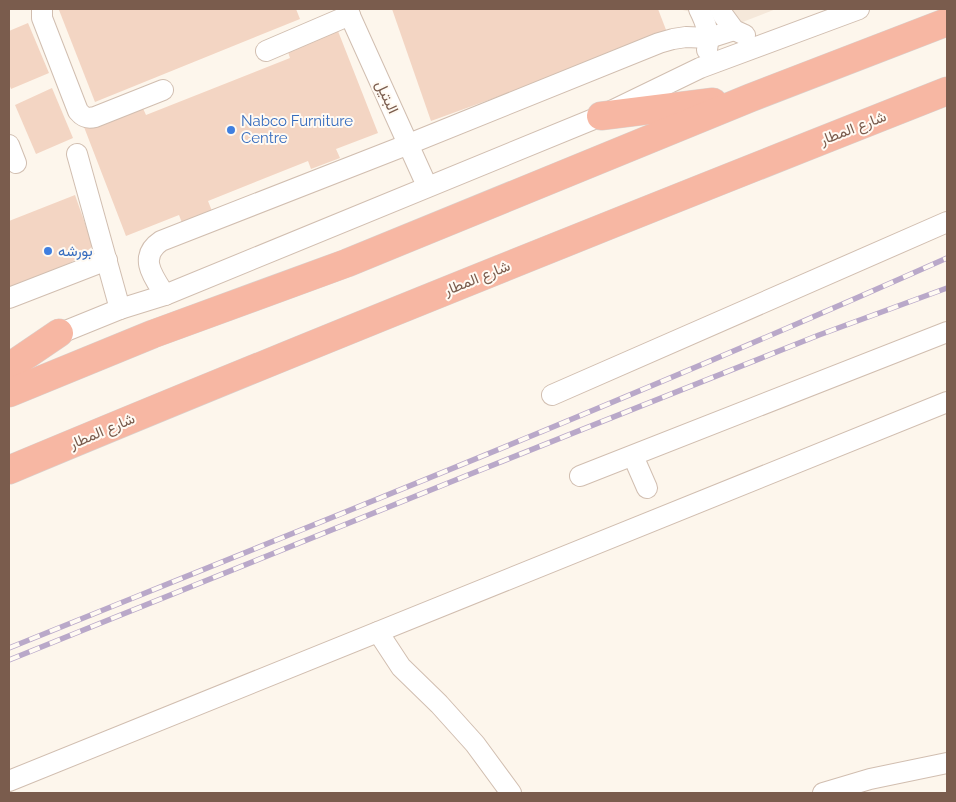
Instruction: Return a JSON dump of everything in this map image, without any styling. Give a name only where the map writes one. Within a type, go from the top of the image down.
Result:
[{"type":"highway","points":[[9,393],[153,334],[347,263],[750,98],[947,22]]},
{"type":"highway","name":"شارع المطار","points":[[9,470],[243,372],[947,91]]},
{"type":"highway","points":[[601,116],[750,98]]},
{"type":"highway","points":[[9,367],[60,334]]},
{"type":"street","points":[[42,9],[42,18],[75,102],[81,115],[85,118],[95,117],[163,90]]},
{"type":"street","points":[[699,9],[706,23],[709,38],[705,57],[700,68]]},
{"type":"street","points":[[720,9],[734,30],[750,38],[774,41]]},
{"type":"street","points":[[9,354],[120,310],[164,295],[601,116],[700,68],[859,9]]},
{"type":"street","points":[[266,51],[348,12]]},
{"type":"street","name":"البتيل","points":[[348,12],[427,186]]},
{"type":"street","points":[[164,295],[149,266],[152,249],[161,242],[659,43],[686,37],[709,38],[734,30]]},
{"type":"street","points":[[77,154],[120,310]]},
{"type":"street","points":[[552,395],[947,222]]},
{"type":"street","points":[[9,298],[107,260]]},
{"type":"street","points":[[580,476],[947,332]]},
{"type":"street","points":[[9,781],[947,402]]},
{"type":"street","points":[[633,456],[647,488]]},
{"type":"street","points":[[378,632],[401,667],[439,704],[475,744],[511,793]]},
{"type":"street","points":[[823,793],[870,780],[947,763]]},
{"type":"shaded area","points":[[678,9],[776,9],[740,23]]},
{"type":"building","points":[[296,9],[300,19],[95,102],[59,10]]},
{"type":"building","points":[[392,9],[658,9],[668,35],[431,121]]},
{"type":"building","points":[[28,23],[49,73],[11,89],[9,84],[9,31]]},
{"type":"building","name":"Nabco Furniture Centre","points":[[336,26],[378,133],[336,149],[340,158],[311,169],[308,161],[208,201],[212,211],[182,223],[179,215],[126,236],[84,127],[141,104],[146,115],[290,58],[286,46]]},
{"type":"building","points":[[52,88],[73,138],[36,154],[15,105]]},
{"type":"building","name":"بورشه","points":[[75,195],[93,246],[81,256],[31,288],[9,297],[9,221]]},
{"type":"railway","points":[[9,648],[597,409],[947,258]]},
{"type":"railway","points":[[9,660],[819,335],[947,288]]},
{"type":"place","name":"Nabco Furniture Centre","points":[[231,130]]},
{"type":"place","name":"بورشه","points":[[48,251]]}]
